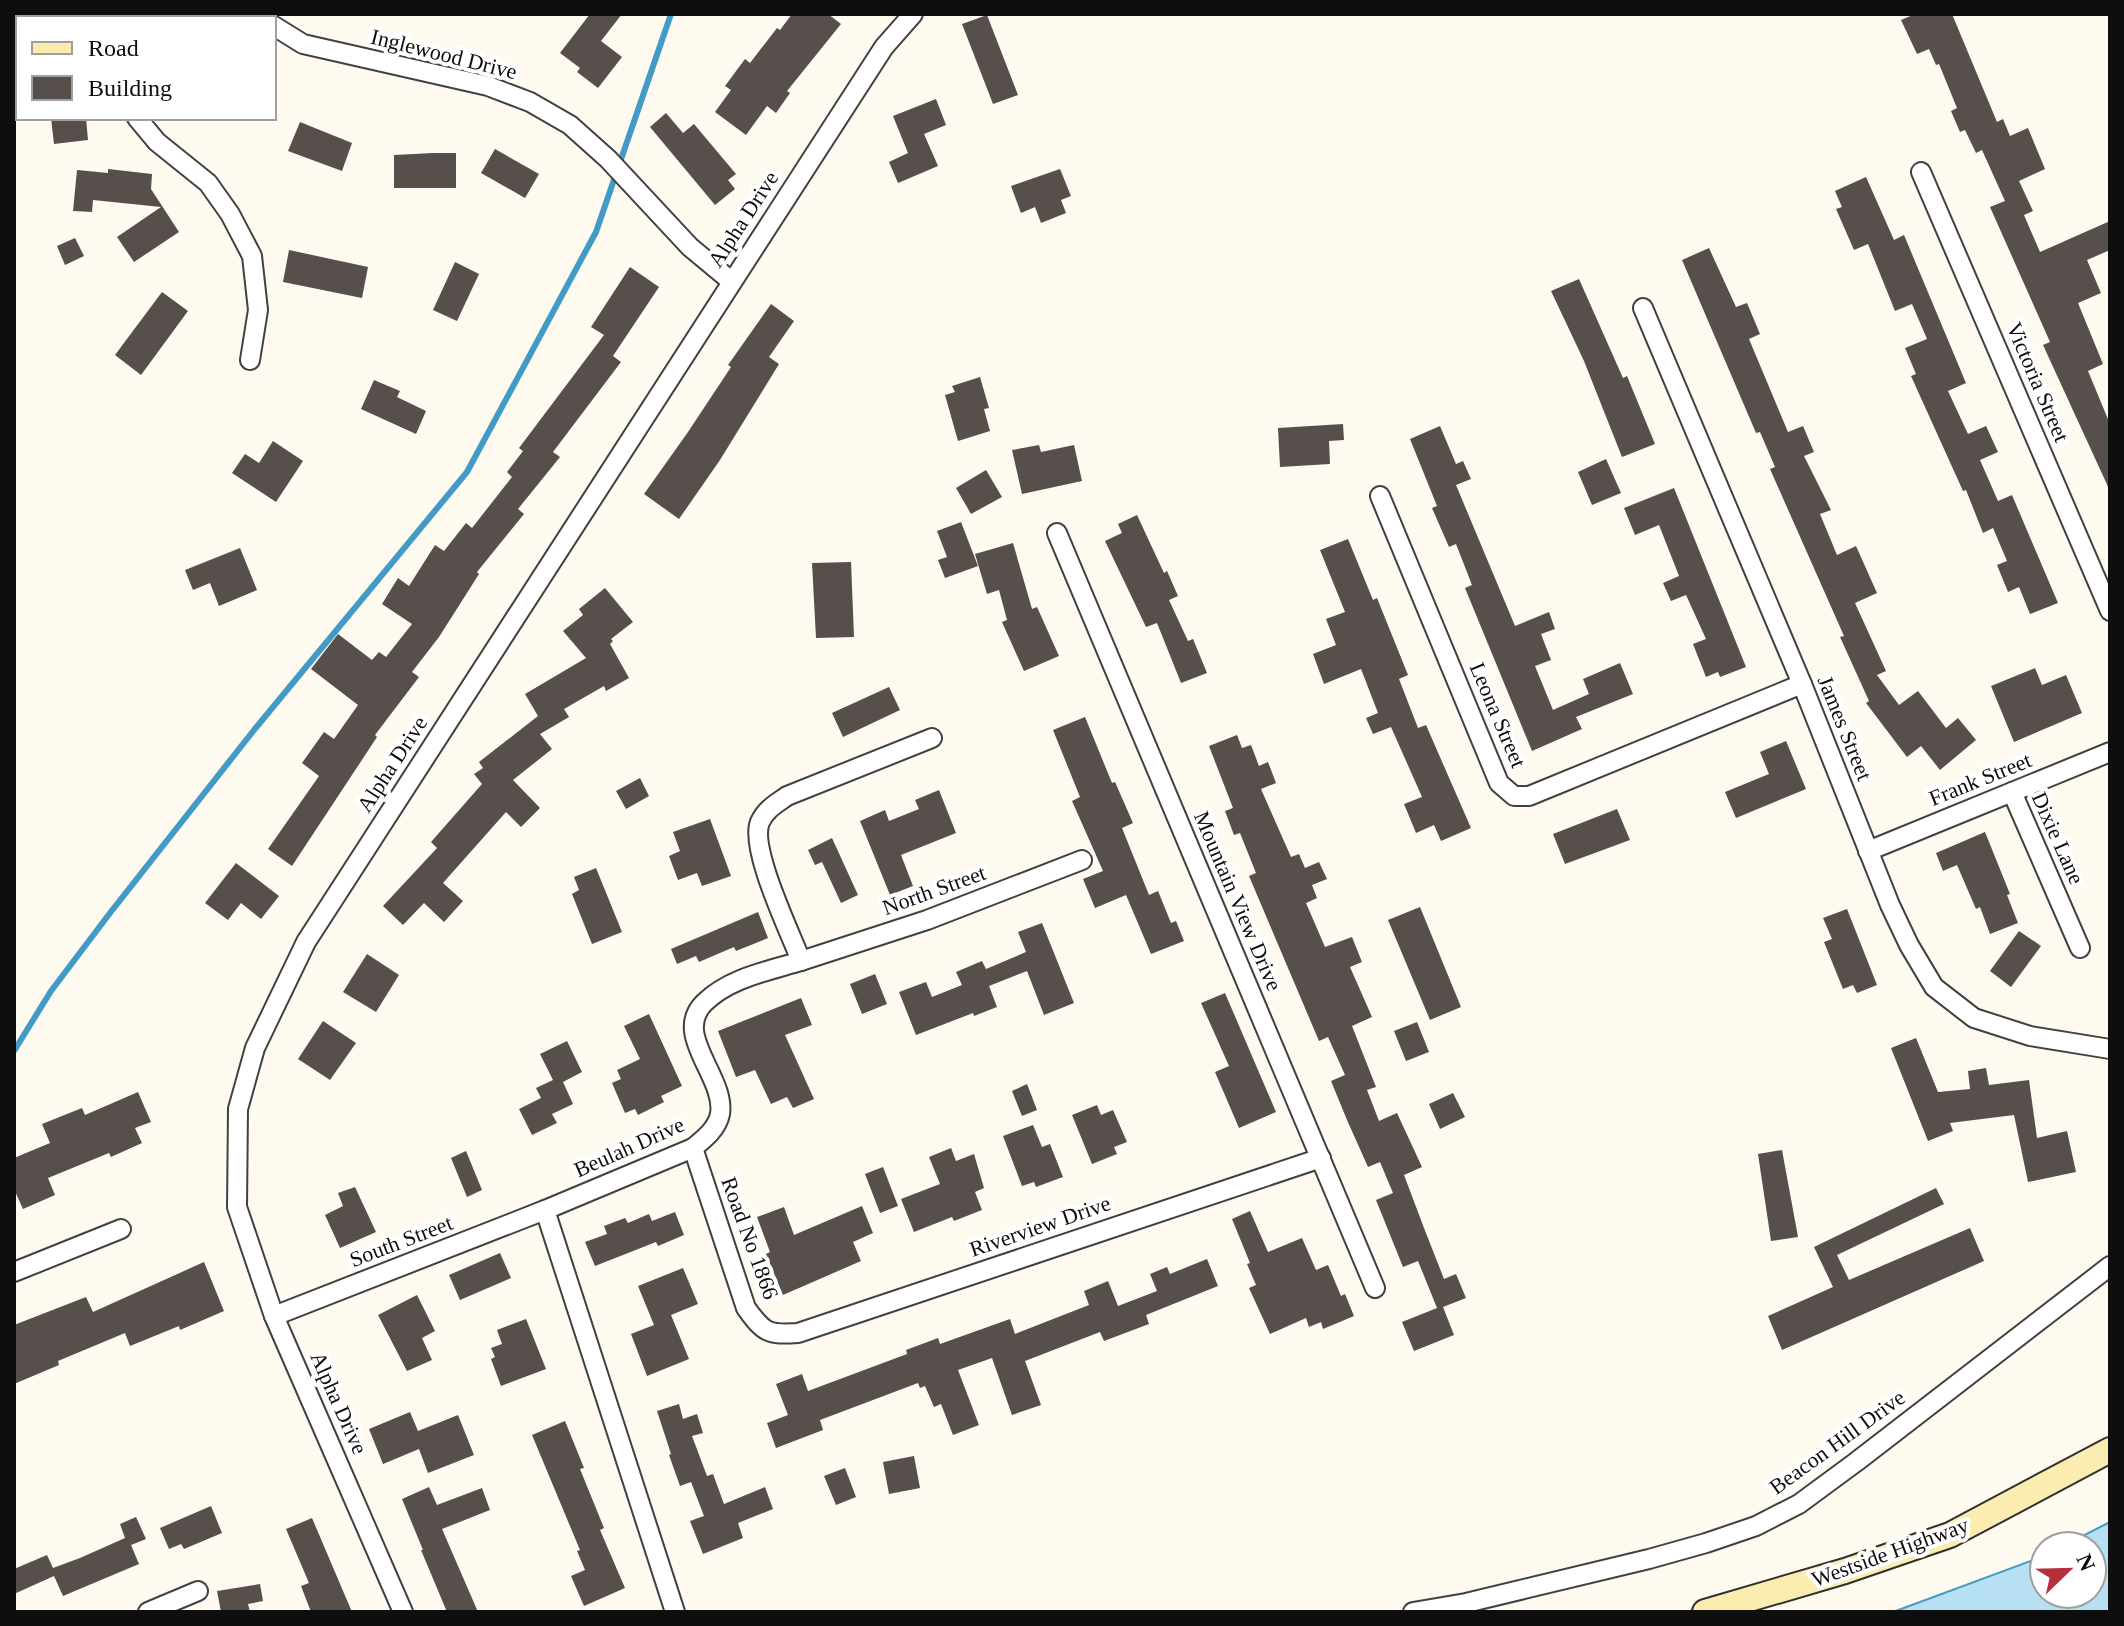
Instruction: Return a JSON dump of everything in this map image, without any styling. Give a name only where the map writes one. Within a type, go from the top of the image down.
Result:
[{"type":"main road","name":"Westside Highway","points":[[1705,1612],[1845,1571],[1950,1535],[2110,1450]]},
{"type":"street","name":"Alpha Drive","points":[[403,1612],[274,1316],[237,1207],[238,1109],[255,1048],[306,942],[884,47],[913,14]]},
{"type":"street","name":"Inglewood Drive","points":[[276,27],[303,44],[472,82],[530,102],[570,125],[608,159],[690,247],[731,281]]},
{"type":"street","points":[[139,120],[157,142],[208,183],[230,214],[252,256],[258,310],[250,360]]},
{"type":"street","name":"Victoria Street","points":[[1921,172],[2110,611]]},
{"type":"street","name":"James Street","points":[[1643,308],[1802,684],[1868,851],[1909,945],[1934,987],[1974,1018],[2030,1036],[2110,1049]]},
{"type":"street","name":"Leona Street","points":[[1380,496],[1499,783],[1514,796],[1529,796],[1802,684]]},
{"type":"street","name":"Mountain View Drive","points":[[1057,533],[1375,1288]]},
{"type":"street","points":[[801,961],[758,850],[759,825],[767,810],[787,796],[932,738]]},
{"type":"street","name":"Frank Street","points":[[1868,851],[2110,752]]},
{"type":"street","name":"Dixie Lane","points":[[2012,792],[2080,948]]},
{"type":"street","name":"North Street","points":[[801,961],[927,920],[1082,860]]},
{"type":"street","name":"Beulah Drive","points":[[545,1210],[693,1148],[709,1135],[720,1114],[717,1089],[697,1045],[692,1024],[701,1005],[734,982],[801,961]]},
{"type":"street","name":"Road No 1866","points":[[693,1148],[746,1308],[761,1328],[774,1334]]},
{"type":"street","name":"Riverview Drive","points":[[774,1334],[798,1333],[1321,1158]]},
{"type":"street","points":[[545,1210],[675,1612]]},
{"type":"street","name":"South Street","points":[[274,1316],[545,1210]]},
{"type":"street","points":[[14,1272],[121,1229]]},
{"type":"street","name":"Beacon Hill Drive","points":[[1413,1612],[1466,1603],[1649,1559],[1756,1526],[1799,1504],[2101,1277],[2110,1266]]},
{"type":"street","points":[[148,1612],[198,1591]]},
{"type":"water","points":[[2110,1522],[2110,1612],[1893,1612],[2028,1562],[2028,1610],[2108,1610],[2108,1530],[2094,1530]]},
{"type":"building","points":[[590,14],[622,14],[601,41],[622,57],[598,88],[577,72],[580,68],[560,53]]},
{"type":"building","points":[[792,14],[828,14],[841,24],[787,91],[790,93],[776,113],[767,106],[746,135],[715,112],[731,90],[725,86],[745,59],[750,63]]},
{"type":"building","points":[[1915,14],[1952,14],[1997,122],[2003,119],[2010,136],[2028,128],[2045,169],[2019,181],[2033,211],[2024,215],[2040,252],[2110,221],[2110,250],[2087,260],[2101,293],[2078,303],[2103,364],[2088,371],[2110,424],[2110,491],[2043,345],[2050,342],[1990,207],[2005,201],[1982,150],[1976,153],[1965,130],[1960,132],[1951,111],[1957,108],[1939,64],[1936,65],[1929,49],[1917,54],[1901,20]]},
{"type":"building","points":[[987,15],[1018,95],[993,104],[962,24]]},
{"type":"building","points":[[936,99],[946,125],[924,134],[938,166],[898,183],[889,162],[908,153],[893,116]]},
{"type":"building","points":[[666,113],[683,133],[694,124],[736,174],[728,180],[735,189],[715,205],[650,127]]},
{"type":"building","points":[[51,120],[86,120],[88,140],[54,144]]},
{"type":"building","points":[[300,122],[352,143],[342,171],[288,151]]},
{"type":"building","points":[[495,149],[539,174],[525,198],[481,173]]},
{"type":"building","points":[[456,153],[456,188],[394,188],[394,155]]},
{"type":"building","points":[[108,169],[152,174],[151,189],[179,232],[134,262],[117,237],[161,207],[93,200],[92,212],[73,211],[77,170],[108,173]]},
{"type":"building","points":[[1060,169],[1071,196],[1061,200],[1066,213],[1041,223],[1035,207],[1021,213],[1011,186]]},
{"type":"building","points":[[1866,177],[1894,240],[1904,235],[1966,383],[1948,391],[1968,434],[1986,426],[1998,452],[1980,460],[1998,501],[2012,495],[2058,603],[2030,614],[2019,587],[2008,592],[1997,565],[2007,561],[1993,528],[1983,533],[1966,490],[1963,491],[1911,376],[1916,374],[1905,348],[1927,339],[1912,304],[1895,311],[1868,244],[1854,250],[1836,209],[1842,207],[1835,191]]},
{"type":"building","points":[[75,238],[84,256],[65,265],[57,246]]},
{"type":"building","points":[[1709,248],[1736,307],[1747,303],[1760,334],[1749,339],[1788,432],[1803,426],[1814,452],[1804,456],[1831,510],[1820,514],[1837,555],[1856,546],[1877,593],[1855,603],[1886,671],[1877,675],[1899,705],[1918,691],[1946,728],[1958,718],[1976,740],[1940,770],[1921,746],[1907,757],[1866,703],[1869,701],[1840,637],[1844,636],[1770,469],[1775,467],[1760,432],[1756,433],[1682,260]]},
{"type":"building","points":[[289,250],[368,267],[362,298],[283,282]]},
{"type":"building","points":[[455,262],[479,274],[457,321],[433,310]]},
{"type":"building","points":[[630,267],[659,287],[613,356],[621,362],[553,452],[560,457],[518,509],[524,514],[477,572],[479,574],[439,637],[412,672],[419,677],[375,735],[377,737],[292,866],[268,849],[319,776],[302,763],[324,732],[334,739],[358,705],[311,669],[338,634],[372,660],[379,652],[386,657],[412,624],[382,604],[398,578],[409,586],[435,545],[444,551],[466,523],[472,528],[512,477],[507,472],[523,451],[519,448],[604,335],[591,327]]},
{"type":"building","points":[[1579,279],[1623,378],[1627,376],[1655,444],[1622,457],[1584,361],[1551,291]]},
{"type":"building","points":[[162,292],[188,311],[141,375],[115,355]]},
{"type":"building","points":[[771,304],[794,321],[769,357],[779,364],[720,460],[679,519],[644,494]]},
{"type":"building","points":[[980,377],[989,408],[984,409],[990,431],[958,441],[945,395],[955,392],[952,386]]},
{"type":"building","points":[[374,380],[400,391],[397,397],[426,411],[416,434],[361,409]]},
{"type":"building","points":[[1343,424],[1344,440],[1329,441],[1330,464],[1280,467],[1278,428]]},
{"type":"building","points":[[1440,426],[1456,464],[1463,461],[1471,479],[1456,485],[1515,626],[1549,612],[1555,629],[1541,634],[1551,660],[1535,666],[1553,710],[1589,694],[1583,679],[1620,663],[1633,694],[1576,717],[1582,729],[1532,751],[1465,588],[1472,585],[1456,544],[1449,547],[1432,508],[1437,506],[1410,439]]},
{"type":"building","points":[[273,441],[303,461],[276,502],[232,473],[245,454],[259,463]]},
{"type":"building","points":[[1039,445],[1041,452],[1074,445],[1082,481],[1022,494],[1012,450]]},
{"type":"building","points":[[1606,459],[1621,493],[1592,505],[1578,472]]},
{"type":"building","points":[[986,470],[1002,497],[971,514],[956,488]]},
{"type":"building","points":[[1674,488],[1746,667],[1720,677],[1718,672],[1706,677],[1693,644],[1706,639],[1686,595],[1671,601],[1663,583],[1679,576],[1659,525],[1635,535],[1624,508]]},
{"type":"building","points":[[1137,515],[1178,596],[1169,600],[1188,641],[1193,639],[1207,673],[1181,683],[1157,623],[1146,627],[1105,541],[1122,533],[1118,524]]},
{"type":"building","points":[[961,522],[978,566],[945,578],[938,560],[947,557],[937,531]]},
{"type":"building","points":[[1348,539],[1373,600],[1377,598],[1408,675],[1399,679],[1418,728],[1426,725],[1471,828],[1441,841],[1434,825],[1416,833],[1404,804],[1422,797],[1391,727],[1373,734],[1366,718],[1378,713],[1361,669],[1324,684],[1313,654],[1336,645],[1326,619],[1345,612],[1320,550]]},
{"type":"building","points":[[1013,543],[1032,609],[1037,607],[1059,656],[1024,671],[1002,622],[1007,620],[999,590],[987,594],[975,554]]},
{"type":"building","points":[[240,548],[257,590],[219,606],[210,583],[193,590],[185,570]]},
{"type":"building","points":[[851,562],[854,637],[816,638],[812,563]]},
{"type":"building","points":[[605,588],[633,622],[611,639],[610,644],[629,678],[606,691],[604,686],[564,709],[569,717],[540,734],[552,749],[513,780],[540,808],[521,827],[506,812],[443,883],[463,901],[444,922],[424,903],[403,925],[383,906],[437,848],[431,842],[482,784],[474,774],[483,768],[479,762],[538,716],[525,694],[586,658],[563,631],[583,615],[579,609]]},
{"type":"building","points":[[2035,668],[2042,685],[2066,675],[2082,713],[2014,742],[1991,686]]},
{"type":"building","points":[[889,687],[900,710],[843,737],[832,713]]},
{"type":"building","points":[[1085,717],[1112,783],[1115,782],[1133,823],[1122,828],[1149,895],[1158,891],[1171,923],[1176,921],[1184,941],[1151,954],[1126,895],[1095,908],[1083,879],[1103,871],[1072,801],[1080,797],[1053,730]]},
{"type":"building","points":[[1237,735],[1242,748],[1251,745],[1259,766],[1268,762],[1276,783],[1261,789],[1291,857],[1299,854],[1305,868],[1319,862],[1327,879],[1312,885],[1317,898],[1306,903],[1325,947],[1352,937],[1362,962],[1350,967],[1372,1017],[1352,1026],[1376,1087],[1367,1090],[1379,1121],[1397,1113],[1422,1167],[1404,1175],[1444,1279],[1456,1274],[1466,1298],[1443,1307],[1454,1335],[1414,1351],[1402,1322],[1437,1308],[1418,1261],[1403,1267],[1376,1200],[1393,1193],[1380,1162],[1368,1167],[1347,1120],[1331,1081],[1345,1075],[1328,1037],[1319,1041],[1249,876],[1256,873],[1240,833],[1234,835],[1225,811],[1233,808],[1209,746]]},
{"type":"building","points":[[1786,741],[1806,789],[1736,818],[1725,792],[1769,774],[1760,752]]},
{"type":"building","points":[[640,778],[649,796],[626,809],[616,791]]},
{"type":"building","points":[[939,790],[956,833],[901,855],[913,886],[890,895],[860,821],[885,810],[889,821],[919,809],[915,800]]},
{"type":"building","points":[[1617,809],[1630,840],[1565,864],[1553,834]]},
{"type":"building","points":[[710,819],[731,876],[702,886],[697,873],[678,880],[669,856],[680,851],[673,832]]},
{"type":"building","points":[[1985,832],[2018,923],[1990,934],[1980,907],[1976,909],[1957,865],[1943,871],[1936,853]]},
{"type":"building","points":[[832,838],[858,895],[841,903],[822,862],[815,865],[808,850]]},
{"type":"building","points":[[236,863],[279,896],[261,919],[241,903],[228,920],[205,903]]},
{"type":"building","points":[[596,868],[622,932],[592,944],[572,894],[579,890],[574,877]]},
{"type":"building","points":[[1420,907],[1461,1007],[1430,1020],[1388,920]]},
{"type":"building","points":[[1847,909],[1877,985],[1857,993],[1853,985],[1843,989],[1824,942],[1832,939],[1823,918]]},
{"type":"building","points":[[758,912],[768,938],[736,951],[734,947],[699,962],[696,956],[677,964],[671,949]]},
{"type":"building","points":[[1042,923],[1074,1003],[1044,1015],[1027,971],[989,986],[997,1007],[916,1035],[899,992],[926,982],[932,997],[962,985],[956,972],[982,961],[986,969],[1026,952],[1018,932]]},
{"type":"building","points":[[2019,931],[2041,946],[2011,987],[1990,971]]},
{"type":"building","points":[[367,954],[399,975],[376,1012],[343,992]]},
{"type":"building","points":[[875,974],[887,1004],[862,1014],[850,984]]},
{"type":"building","points":[[1225,993],[1276,1112],[1239,1128],[1215,1072],[1229,1066],[1201,1003]]},
{"type":"building","points":[[801,998],[812,1025],[785,1035],[814,1099],[793,1108],[787,1097],[771,1104],[755,1070],[736,1077],[718,1031]]},
{"type":"building","points":[[649,1014],[682,1086],[661,1096],[664,1102],[638,1115],[635,1109],[625,1113],[612,1083],[621,1079],[617,1070],[640,1059],[624,1026]]},
{"type":"building","points":[[323,1021],[356,1043],[330,1080],[298,1059]]},
{"type":"building","points":[[1417,1022],[1429,1052],[1406,1061],[1394,1031]]},
{"type":"building","points":[[1916,1038],[1938,1092],[1970,1089],[1968,1071],[1986,1068],[1989,1085],[2029,1080],[2037,1138],[2067,1131],[2076,1172],[2028,1182],[2014,1115],[1950,1123],[1953,1131],[1928,1141],[1891,1048]]},
{"type":"building","points":[[567,1041],[582,1072],[563,1082],[573,1104],[552,1114],[557,1123],[532,1135],[519,1109],[541,1098],[536,1088],[553,1080],[540,1054]]},
{"type":"building","points":[[1027,1084],[1037,1110],[1022,1116],[1012,1091]]},
{"type":"building","points":[[138,1092],[151,1122],[135,1128],[142,1143],[48,1178],[55,1195],[23,1209],[14,1189],[14,1158],[50,1143],[42,1124],[82,1108],[85,1115]]},
{"type":"building","points":[[1453,1093],[1465,1117],[1440,1129],[1429,1104]]},
{"type":"building","points":[[1097,1105],[1101,1115],[1113,1110],[1127,1142],[1114,1147],[1117,1154],[1092,1164],[1072,1115]]},
{"type":"building","points":[[1033,1125],[1042,1147],[1050,1144],[1063,1177],[1036,1187],[1034,1182],[1022,1186],[1003,1136]]},
{"type":"building","points":[[951,1148],[956,1161],[974,1154],[984,1188],[975,1192],[982,1210],[954,1221],[952,1217],[914,1232],[901,1199],[940,1184],[929,1157]]},
{"type":"building","points":[[1782,1150],[1798,1237],[1771,1241],[1758,1154]]},
{"type":"building","points":[[466,1151],[482,1190],[467,1197],[451,1158]]},
{"type":"building","points":[[883,1167],[898,1206],[880,1213],[865,1174]]},
{"type":"building","points":[[355,1187],[376,1232],[340,1248],[325,1215],[343,1206],[338,1193]]},
{"type":"building","points":[[1936,1188],[1944,1204],[1837,1255],[1849,1280],[1970,1228],[1984,1261],[1782,1350],[1768,1316],[1833,1287],[1814,1247]]},
{"type":"building","points":[[862,1206],[873,1233],[853,1242],[861,1261],[783,1295],[766,1254],[770,1252],[757,1217],[784,1207],[794,1235]]},
{"type":"building","points":[[1250,1211],[1268,1252],[1302,1238],[1316,1270],[1328,1265],[1341,1296],[1345,1294],[1354,1316],[1323,1329],[1321,1322],[1309,1327],[1306,1318],[1270,1334],[1249,1288],[1256,1285],[1232,1219]]},
{"type":"building","points":[[675,1212],[684,1235],[658,1246],[656,1242],[595,1266],[585,1242],[607,1234],[604,1226],[625,1218],[628,1223],[649,1214],[652,1221]]},
{"type":"building","points":[[500,1253],[511,1278],[460,1300],[449,1275]]},
{"type":"building","points":[[1207,1259],[1218,1286],[1146,1315],[1149,1324],[1104,1341],[1100,1332],[1025,1361],[1041,1405],[1012,1415],[992,1358],[958,1370],[979,1425],[953,1435],[941,1404],[934,1407],[925,1386],[920,1388],[918,1383],[820,1420],[823,1430],[776,1448],[767,1423],[788,1415],[776,1384],[802,1374],[808,1391],[907,1354],[906,1350],[938,1338],[940,1344],[1010,1319],[1015,1334],[1089,1305],[1084,1291],[1108,1281],[1118,1306],[1157,1291],[1150,1274],[1167,1267],[1170,1274]]},
{"type":"building","points":[[204,1262],[224,1311],[180,1330],[179,1326],[130,1346],[125,1333],[58,1361],[59,1365],[14,1384],[14,1325],[86,1297],[93,1312]]},
{"type":"building","points":[[683,1268],[698,1304],[671,1315],[689,1359],[647,1376],[631,1334],[654,1325],[638,1286]]},
{"type":"building","points":[[417,1295],[435,1331],[422,1338],[432,1360],[407,1371],[378,1315]]},
{"type":"building","points":[[526,1319],[546,1369],[501,1386],[491,1359],[495,1357],[491,1348],[502,1344],[497,1330]]},
{"type":"building","points":[[679,1404],[683,1419],[697,1414],[703,1433],[692,1436],[707,1476],[713,1474],[724,1504],[765,1487],[773,1509],[738,1523],[743,1538],[703,1554],[690,1521],[704,1516],[691,1482],[680,1486],[657,1411]]},
{"type":"building","points":[[410,1412],[418,1431],[458,1415],[474,1455],[428,1473],[419,1449],[383,1464],[369,1429]]},
{"type":"building","points":[[565,1421],[604,1528],[600,1530],[625,1588],[584,1606],[571,1576],[585,1570],[577,1551],[580,1550],[532,1435]]},
{"type":"building","points":[[914,1456],[920,1488],[889,1494],[883,1462]]},
{"type":"building","points":[[845,1468],[856,1497],[836,1505],[824,1476]]},
{"type":"building","points":[[429,1487],[437,1505],[482,1488],[490,1510],[442,1529],[478,1612],[447,1612],[421,1550],[402,1499]]},
{"type":"building","points":[[211,1506],[222,1533],[184,1549],[181,1544],[169,1549],[160,1528]]},
{"type":"building","points":[[136,1517],[146,1539],[131,1545],[139,1564],[63,1596],[54,1576],[14,1594],[14,1569],[47,1555],[53,1568],[80,1558],[125,1538],[120,1524]]},
{"type":"building","points":[[312,1518],[352,1612],[311,1612],[301,1586],[309,1583],[286,1529]]},
{"type":"building","points":[[260,1584],[263,1601],[248,1604],[250,1612],[221,1612],[217,1591]]},
{"type":"waterway","points":[[14,1051],[51,991],[110,913],[254,730],[467,472],[596,232],[671,14]]}]
